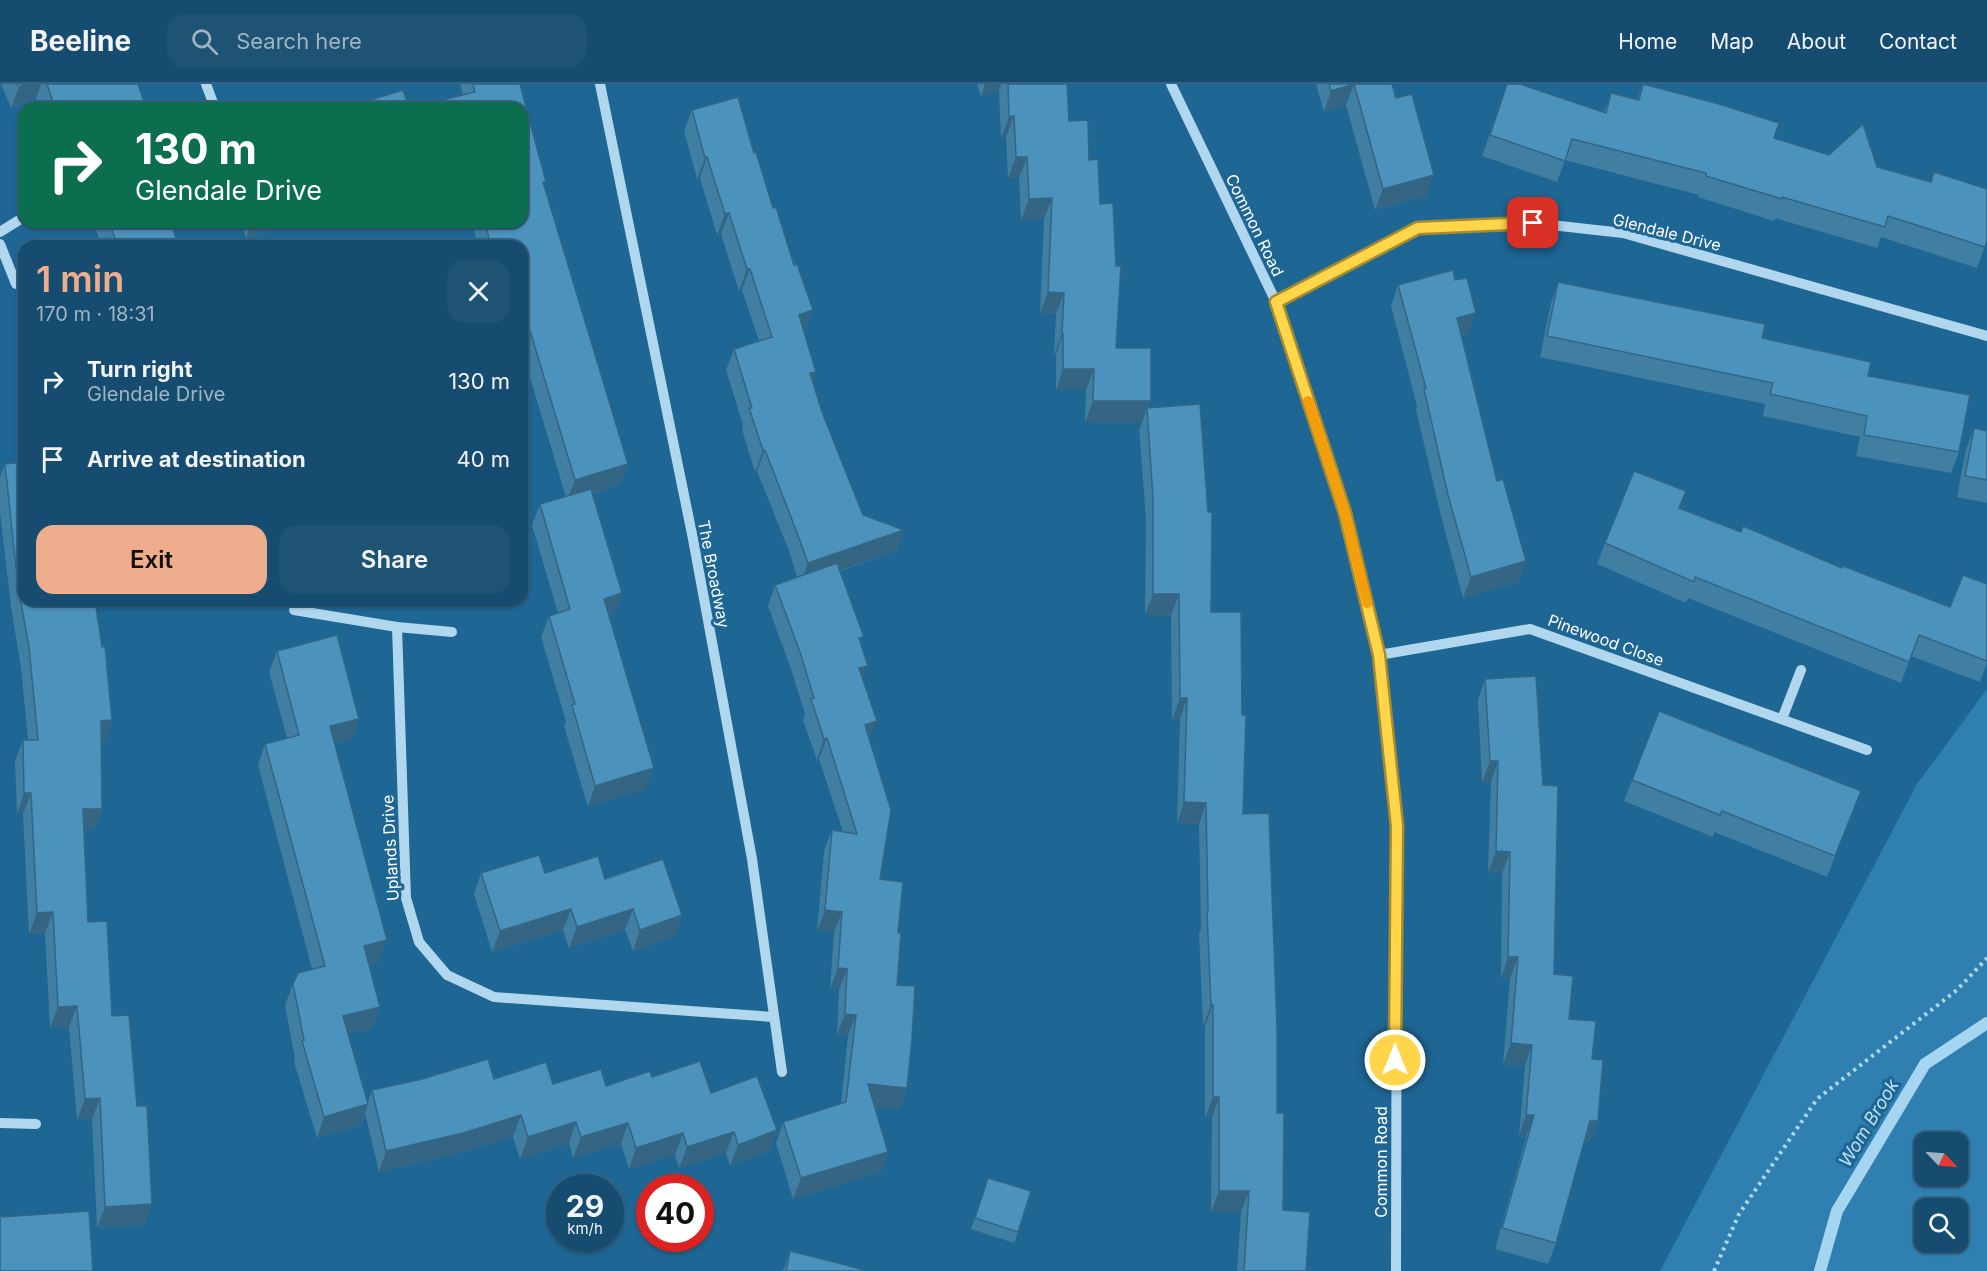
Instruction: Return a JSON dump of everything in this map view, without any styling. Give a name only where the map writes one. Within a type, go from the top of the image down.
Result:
[{"type":"street","points":[[206,84],[213,102]]},
{"type":"street","name":"The Broadway","points":[[600,84],[693,539],[752,859],[782,1072]]},
{"type":"street","name":"Common Road","points":[[1171,84],[1276,302],[1345,513],[1379,655],[1397,826],[1396,1271]]},
{"type":"street","points":[[0,232],[18,221]]},
{"type":"street","name":"Glendale Drive","points":[[1276,302],[1418,228],[1533,223],[1623,234],[1987,336]]},
{"type":"street","points":[[0,244],[16,284]]},
{"type":"street","points":[[294,610],[397,627],[452,632]]},
{"type":"street","name":"Uplands Drive","points":[[397,627],[406,898],[419,942],[447,975],[494,997],[773,1017]]},
{"type":"street","name":"Pinewood Close","points":[[1379,655],[1530,629],[1867,750]]},
{"type":"street","points":[[1782,719],[1801,670]]},
{"type":"street","points":[[0,1123],[36,1124]]},
{"type":"path","points":[[1714,1271],[1739,1214],[1817,1099],[1957,990],[1987,957]]},
{"type":"shaded area","points":[[1987,689],[1987,1271],[1660,1271],[1917,784]]},
{"type":"building","points":[[47,84],[138,84],[144,102],[53,102]]},
{"type":"building","points":[[473,84],[520,84],[525,102],[434,102],[475,92]]},
{"type":"building","points":[[1008,84],[1067,84],[1069,121],[1088,120],[1089,160],[1098,159],[1100,204],[1113,203],[1116,266],[1121,266],[1116,348],[1151,348],[1151,401],[1093,401],[1094,369],[1063,369],[1064,293],[1048,292],[1052,198],[1029,199],[1027,157],[1016,157],[1014,116],[1009,117]]},
{"type":"building","points":[[1329,84],[1354,84],[1331,91]]},
{"type":"building","points":[[1354,84],[1392,84],[1396,98],[1412,94],[1434,175],[1383,189]]},
{"type":"building","points":[[1507,84],[1520,84],[1606,113],[1611,93],[1639,100],[1643,84],[1779,123],[1774,138],[1829,155],[1863,124],[1877,167],[1931,182],[1934,172],[1987,189],[1985,247],[1888,216],[1885,227],[1782,197],[1782,199],[1706,176],[1706,173],[1572,139],[1565,161],[1490,135]]},
{"type":"building","points":[[403,90],[407,102],[364,102]]},
{"type":"building","points":[[738,97],[773,208],[776,207],[794,265],[797,264],[813,310],[799,315],[816,372],[810,373],[822,412],[863,515],[904,530],[808,563],[765,450],[763,450],[749,408],[752,408],[734,349],[772,337],[750,269],[747,269],[729,213],[725,214],[707,157],[705,158],[692,110]]},
{"type":"building","points":[[528,114],[546,182],[543,182],[628,464],[575,480],[528,324],[528,240],[490,240],[486,228],[528,228]]},
{"type":"building","points":[[111,228],[172,228],[176,238],[171,240],[116,240]]},
{"type":"building","points":[[1453,270],[1455,280],[1467,278],[1476,313],[1457,318],[1497,481],[1503,479],[1526,561],[1471,577],[1448,495],[1424,389],[1426,388],[1398,285]]},
{"type":"building","points":[[1558,282],[1765,324],[1762,338],[1871,362],[1868,376],[1970,395],[1959,452],[1864,435],[1867,416],[1770,394],[1773,383],[1547,336]]},
{"type":"building","points":[[1200,404],[1208,512],[1212,512],[1211,612],[1241,612],[1242,715],[1246,715],[1243,814],[1269,813],[1277,1028],[1277,1113],[1284,1113],[1283,1210],[1310,1212],[1306,1271],[1244,1271],[1249,1191],[1219,1191],[1219,1097],[1213,1097],[1213,1005],[1211,1005],[1207,912],[1206,803],[1184,802],[1187,698],[1180,698],[1179,594],[1153,594],[1153,498],[1147,408]]},
{"type":"building","points":[[1974,428],[1987,431],[1987,480],[1965,476]]},
{"type":"building","points":[[18,463],[18,586],[5,464]]},
{"type":"building","points":[[1634,471],[1686,491],[1679,508],[1741,532],[1743,526],[1842,568],[1843,566],[1950,607],[1963,575],[1987,584],[1987,661],[1919,635],[1909,662],[1695,577],[1694,582],[1605,543]]},
{"type":"building","points":[[591,489],[622,593],[604,599],[654,768],[595,786],[572,705],[575,704],[549,616],[570,609],[540,504]]},
{"type":"building","points":[[837,563],[864,637],[859,638],[868,666],[859,668],[877,721],[865,725],[891,810],[880,879],[903,882],[898,933],[901,933],[897,985],[915,986],[912,1039],[907,1088],[868,1084],[888,1152],[801,1178],[783,1122],[846,1102],[856,1015],[845,1014],[847,969],[838,968],[842,912],[825,910],[832,830],[857,834],[827,738],[824,739],[811,699],[814,698],[800,652],[775,585]]},
{"type":"building","points":[[22,606],[96,606],[102,647],[105,646],[112,720],[101,721],[102,809],[83,809],[88,922],[107,921],[112,1016],[129,1015],[137,1106],[147,1106],[152,1204],[105,1207],[100,1098],[85,1099],[77,1006],[58,1007],[53,912],[37,913],[31,793],[24,793],[23,740],[38,740],[29,647]]},
{"type":"building","points":[[337,635],[359,719],[330,726],[387,940],[364,946],[380,1007],[343,1016],[368,1104],[324,1117],[302,1041],[304,1040],[293,984],[298,973],[325,966],[265,744],[299,735],[277,651]]},
{"type":"building","points":[[1536,676],[1543,785],[1558,786],[1554,974],[1573,976],[1569,1019],[1596,1021],[1592,1059],[1603,1060],[1598,1121],[1590,1121],[1556,1243],[1502,1228],[1534,1115],[1526,1115],[1532,1045],[1511,1043],[1518,957],[1508,957],[1510,852],[1496,851],[1498,761],[1490,761],[1485,679]]},
{"type":"building","points":[[1659,711],[1861,791],[1835,856],[1722,811],[1720,815],[1632,780]]},
{"type":"building","points":[[539,855],[545,873],[598,856],[605,879],[663,859],[682,915],[640,930],[633,909],[577,927],[571,909],[500,931],[481,873]]},
{"type":"building","points":[[488,1059],[494,1079],[546,1062],[553,1084],[601,1069],[606,1086],[650,1071],[652,1077],[700,1061],[711,1093],[757,1076],[777,1130],[738,1145],[734,1132],[687,1147],[683,1133],[636,1148],[628,1123],[581,1137],[576,1122],[528,1137],[521,1115],[463,1133],[386,1151],[372,1090],[422,1079]]},
{"type":"building","points":[[988,1178],[1031,1191],[1018,1232],[975,1218]]},
{"type":"building","points":[[89,1211],[93,1271],[0,1271],[0,1215],[2,1217]]},
{"type":"building","points":[[790,1251],[846,1265],[867,1271],[786,1271]]},
{"type":"waterway","name":"Wom Brook","points":[[1820,1271],[1837,1211],[1925,1064],[1987,1023]]},
{"type":"slow traffic","points":[[1308,401],[1345,513],[1367,603]]},
{"type":"route","points":[[1395,1060],[1397,826],[1379,655],[1345,513],[1276,302],[1418,228],[1533,223]]}]
